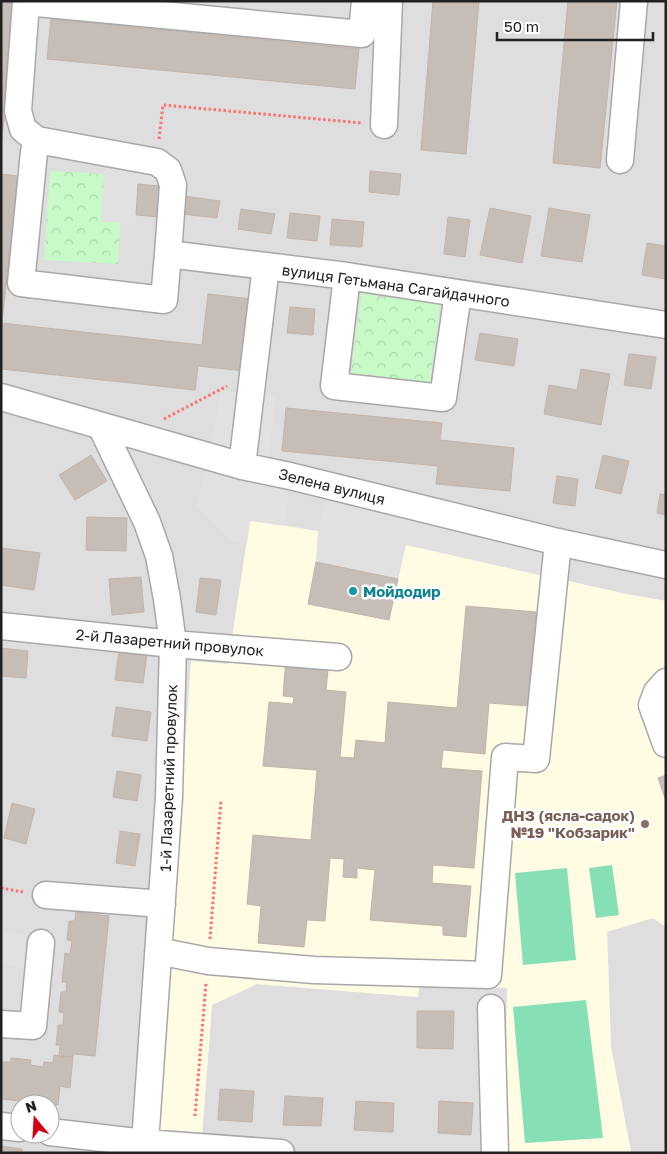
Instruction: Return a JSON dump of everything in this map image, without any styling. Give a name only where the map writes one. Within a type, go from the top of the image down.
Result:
[{"type":"street","points":[[37,140],[34,152],[21,283],[164,300],[173,185],[168,170],[157,162],[37,140],[23,129],[18,111],[26,2],[362,34],[365,1]]},
{"type":"street","points":[[384,125],[389,1]]},
{"type":"street","points":[[620,160],[634,1]]},
{"type":"street","points":[[168,254],[266,266]]},
{"type":"street","name":"вулиця Гетьмана Сагайдачного","points":[[242,466],[266,266],[347,276],[666,325]]},
{"type":"street","points":[[347,276],[334,386],[443,398],[458,294]]},
{"type":"street","name":"Зелена вулиця","points":[[1,397],[242,466],[290,476],[558,542],[666,565]]},
{"type":"street","name":"1-й Лазаретний провулок","points":[[101,426],[147,522],[160,556],[173,644],[169,797],[146,1148]]},
{"type":"street","points":[[158,953],[208,961],[314,970],[488,975],[505,757],[536,759],[558,542]]},
{"type":"street","name":"2-й Лазаретний провулок","points":[[1,626],[173,644],[338,657]]},
{"type":"street","points":[[666,682],[657,692],[652,705],[666,744]]},
{"type":"street","points":[[46,895],[162,904]]},
{"type":"street","points":[[1,1024],[33,1026],[41,943]]},
{"type":"street","points":[[491,1008],[495,1153]]},
{"type":"street","points":[[60,1134],[146,1148],[281,1153]]},
{"type":"path","points":[[157,162],[163,105],[384,125]]},
{"type":"path","points":[[163,419],[253,372]]},
{"type":"shaded area","points":[[1,1],[666,1],[666,601],[626,594],[406,545],[398,579],[316,562],[318,531],[250,521],[228,664],[191,661],[168,953],[202,1135],[212,1005],[257,984],[417,997],[419,982],[507,988],[505,1151],[631,1152],[611,1047],[607,931],[653,918],[666,927],[666,1153],[1,1153]]},
{"type":"shaded area","points":[[106,143],[181,154],[181,186],[139,184],[135,224],[101,222]]},
{"type":"shaded area","points":[[221,391],[276,397],[267,471],[290,476],[285,526],[250,521],[247,544],[232,541],[197,506],[209,456]]},
{"type":"shaded area","points":[[325,501],[550,550],[548,577],[406,545],[398,579],[316,562],[318,531]]},
{"type":"shaded area","points":[[250,520],[318,531],[316,562],[308,604],[389,620],[406,544],[626,594],[666,601],[666,927],[653,918],[607,932],[611,1047],[631,1152],[505,1152],[507,988],[420,982],[418,997],[257,984],[212,1005],[202,1136],[152,1131],[182,798],[191,661],[228,664]]},
{"type":"shaded area","points":[[1,932],[49,936],[46,970],[1,966]]},
{"type":"green space","points":[[50,171],[104,174],[101,221],[120,223],[118,264],[44,260]]},
{"type":"green space","points":[[361,294],[440,304],[430,384],[351,374]]},
{"type":"green space","points":[[612,865],[619,915],[596,918],[589,868]]},
{"type":"green space","points":[[567,868],[576,960],[523,965],[515,873]]},
{"type":"green space","points":[[586,1000],[603,1138],[525,1143],[513,1007]]},
{"type":"building","points":[[1,1],[17,1],[1,146]]},
{"type":"building","points":[[433,1],[479,1],[466,154],[421,150]]},
{"type":"building","points":[[568,1],[617,1],[600,168],[553,163]]},
{"type":"building","points":[[51,19],[359,49],[355,89],[47,59]]},
{"type":"building","points":[[370,171],[401,174],[399,195],[369,192]]},
{"type":"building","points":[[1,174],[18,176],[2,322],[1,322]]},
{"type":"building","points":[[138,184],[160,186],[158,217],[136,215]]},
{"type":"building","points":[[184,196],[220,201],[217,218],[182,214]]},
{"type":"building","points":[[490,208],[531,216],[522,263],[480,255]]},
{"type":"building","points":[[549,208],[590,215],[582,262],[541,256]]},
{"type":"building","points":[[241,209],[275,214],[271,234],[238,229]]},
{"type":"building","points":[[290,213],[320,216],[317,241],[287,238]]},
{"type":"building","points":[[448,217],[470,220],[465,257],[444,254]]},
{"type":"building","points":[[332,219],[364,222],[362,247],[330,245]]},
{"type":"building","points":[[647,243],[666,246],[666,279],[642,275]]},
{"type":"building","points":[[208,294],[252,299],[244,371],[198,366],[195,390],[1,369],[1,323],[202,345]]},
{"type":"building","points":[[290,307],[315,309],[313,335],[287,333]]},
{"type":"building","points":[[480,333],[518,339],[514,366],[475,360]]},
{"type":"building","points":[[629,354],[656,357],[651,389],[624,385]]},
{"type":"building","points":[[581,369],[610,374],[601,425],[544,414],[549,385],[577,390]]},
{"type":"building","points":[[286,408],[442,423],[440,440],[514,448],[510,491],[436,484],[438,466],[282,451]]},
{"type":"building","points":[[91,455],[107,481],[75,500],[59,475]]},
{"type":"building","points":[[603,455],[629,461],[621,494],[595,488]]},
{"type":"building","points":[[557,476],[578,479],[575,506],[553,503]]},
{"type":"building","points":[[660,494],[666,495],[666,515],[657,513]]},
{"type":"building","points":[[87,517],[127,518],[126,551],[86,550]]},
{"type":"building","points":[[1,548],[40,553],[34,590],[1,585]]},
{"type":"building","name":"Мойдодир","points":[[316,562],[398,579],[389,620],[308,604]]},
{"type":"building","points":[[141,577],[144,612],[112,615],[109,579]]},
{"type":"building","points":[[200,578],[221,580],[216,615],[196,612]]},
{"type":"building","points":[[466,606],[536,612],[528,706],[489,703],[485,754],[443,750],[441,768],[482,771],[474,868],[433,865],[432,883],[471,886],[466,937],[443,935],[443,926],[370,920],[375,870],[357,868],[357,878],[343,877],[344,859],[330,858],[325,921],[307,920],[304,947],[258,943],[261,906],[247,904],[253,835],[311,840],[317,770],[263,766],[269,702],[293,704],[294,697],[283,696],[286,657],[329,660],[326,690],[346,692],[340,757],[354,758],[356,740],[385,743],[388,702],[457,708]]},
{"type":"building","points":[[1,648],[28,651],[26,678],[1,676]]},
{"type":"building","points":[[119,651],[147,654],[143,683],[115,680]]},
{"type":"building","points":[[116,707],[151,712],[147,741],[112,736]]},
{"type":"building","points":[[117,771],[141,775],[137,801],[113,797]]},
{"type":"building","points":[[666,775],[666,801],[658,778]]},
{"type":"building","points":[[12,803],[35,809],[26,844],[4,838]]},
{"type":"building","points":[[120,831],[140,834],[135,866],[116,863]]},
{"type":"building","points":[[76,912],[109,916],[95,1056],[73,1054],[73,1057],[59,1056],[60,1045],[56,1045],[58,1025],[63,1025],[64,1013],[59,1012],[61,992],[66,992],[67,982],[62,982],[65,953],[70,954],[72,941],[67,940],[69,921],[75,921]]},
{"type":"building","points":[[417,1011],[454,1011],[453,1049],[417,1048]]},
{"type":"building","points":[[54,1055],[73,1057],[70,1088],[60,1086],[59,1094],[10,1094],[10,1100],[1,1099],[1,1062],[11,1062],[11,1058],[31,1060],[30,1065],[43,1067],[44,1062],[53,1063]]},
{"type":"building","points":[[220,1089],[254,1091],[252,1122],[218,1120]]},
{"type":"building","points":[[285,1096],[323,1098],[321,1126],[283,1125]]},
{"type":"building","points":[[356,1101],[394,1103],[393,1132],[354,1130]]},
{"type":"building","points":[[439,1101],[473,1103],[471,1135],[438,1133]]},
{"type":"building","points":[[1,1146],[22,1149],[22,1153],[1,1153]]},
{"type":"place","name":"Мойдодир","points":[[353,591]]},
{"type":"place","name":"ДНЗ (ясла-садок) №19 \"Кобзарик\"","points":[[645,824]]}]
